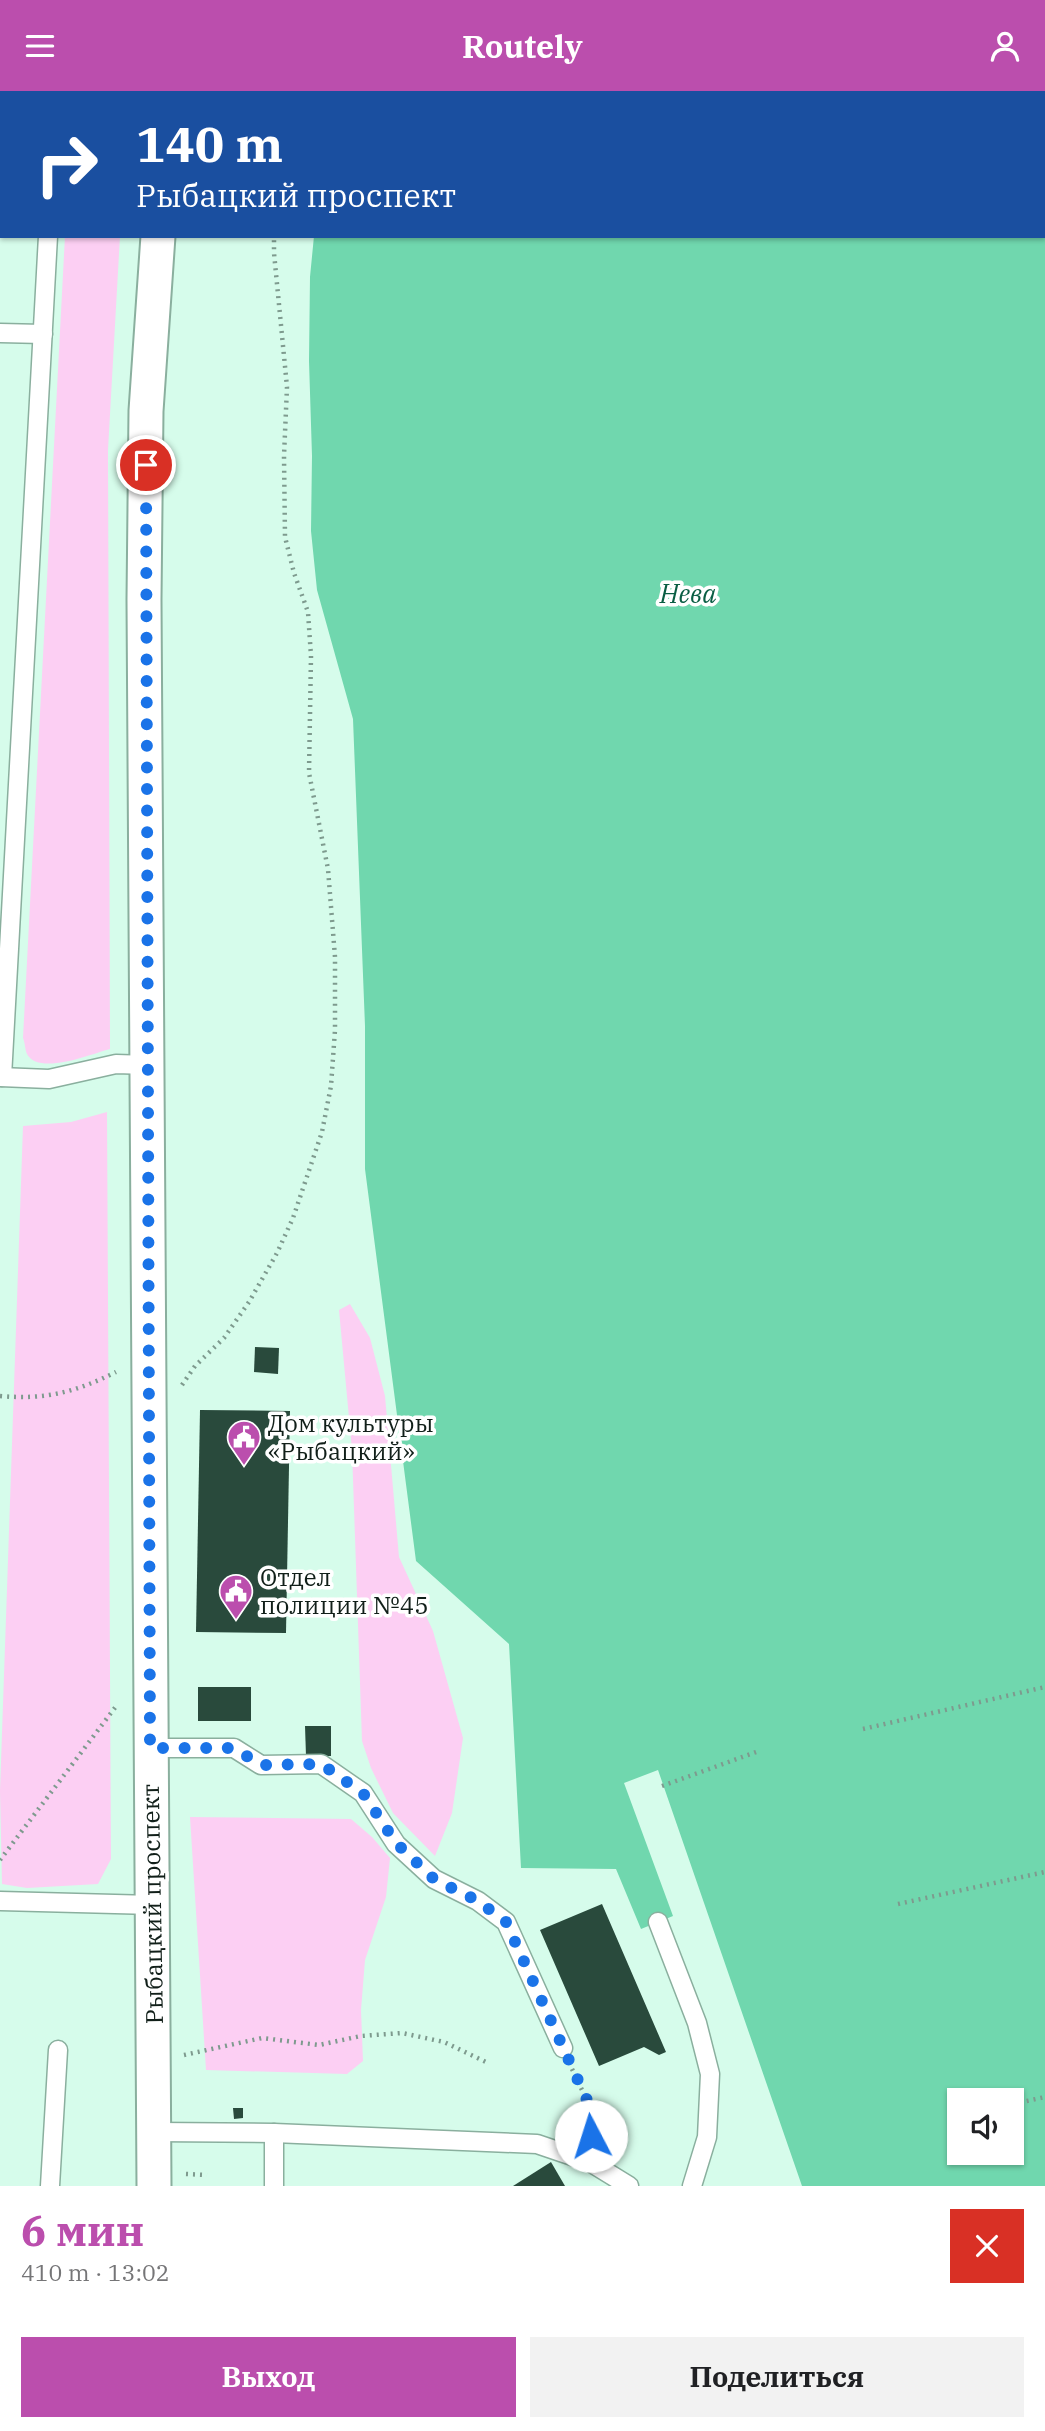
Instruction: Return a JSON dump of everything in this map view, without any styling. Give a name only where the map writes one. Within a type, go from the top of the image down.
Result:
[{"type":"street","name":"Рыбацкий проспект","points":[[154,2186],[145,614],[146,411],[158,238]]},
{"type":"lane","points":[[48,238],[6,910],[1,1077],[49,1079],[116,1065],[148,1065]]},
{"type":"lane","points":[[0,333],[43,334]]},
{"type":"lane","points":[[150,1748],[234,1748],[261,1765],[321,1764],[363,1793],[396,1843],[434,1879],[478,1901],[506,1922],[563,2048]]},
{"type":"lane","points":[[0,1901],[153,1905]]},
{"type":"lane","points":[[658,1922],[697,2023],[710,2074],[707,2137],[692,2186]]},
{"type":"lane","points":[[50,2186],[58,2050]]},
{"type":"lane","points":[[154,2132],[274,2133],[537,2144],[590,2162],[629,2186]]},
{"type":"lane","points":[[274,2133],[274,2186]]},
{"type":"path","points":[[182,1385],[195,1366],[224,1338],[249,1302],[277,1253],[293,1218],[323,1132],[332,1075],[335,957],[328,869],[309,773],[311,656],[308,612],[285,537],[287,387],[274,238]]},
{"type":"path","points":[[0,1396],[53,1396],[84,1388],[116,1373]]},
{"type":"path","points":[[863,1729],[1045,1687]]},
{"type":"path","points":[[0,1860],[118,1704]]},
{"type":"path","points":[[662,1786],[759,1751]]},
{"type":"path","points":[[898,1904],[1045,1872]]},
{"type":"path","points":[[183,2055],[262,2038],[318,2045],[361,2036],[402,2033],[444,2042],[488,2063]]},
{"type":"path","points":[[563,2048],[592,2111],[590,2162]]},
{"type":"path","points":[[1024,2102],[1045,2098]]},
{"type":"path","points":[[185,2174],[207,2175]]},
{"type":"shaded area","points":[[65,238],[120,238],[108,450],[110,1049],[66,1062],[42,1063],[27,1054],[23,1038]]},
{"type":"shaded area","points":[[107,1112],[111,1859],[98,1884],[27,1888],[2,1884],[0,1791],[23,1126],[71,1122]]},
{"type":"shaded area","points":[[350,1304],[370,1338],[385,1396],[399,1557],[433,1631],[463,1738],[452,1813],[435,1856],[393,1813],[371,1768],[362,1741],[352,1450],[339,1310]]},
{"type":"shaded area","points":[[190,1817],[351,1819],[372,1837],[390,1858],[386,1897],[365,1960],[361,2010],[363,2061],[347,2074],[206,2070]]},
{"type":"water","name":"Нева","points":[[314,238],[1045,238],[1045,2186],[802,2186],[658,1770],[624,1783],[673,1916],[641,1929],[616,1869],[521,1868],[509,1644],[416,1561],[365,1169],[365,1026],[353,719],[317,590],[311,531],[310,277]]},
{"type":"building","points":[[255,1347],[279,1348],[278,1374],[254,1372]]},
{"type":"building","name":"Дом культуры «Рыбацкий»","points":[[200,1410],[290,1411],[286,1633],[196,1632]]},
{"type":"building","points":[[198,1687],[251,1687],[251,1721],[198,1721]]},
{"type":"building","points":[[305,1726],[331,1726],[331,1756],[306,1756]]},
{"type":"building","points":[[602,1904],[666,2052],[659,2055],[644,2047],[599,2066],[540,1930]]},
{"type":"building","points":[[233,2108],[243,2108],[243,2118],[234,2119]]},
{"type":"building","points":[[551,2162],[565,2186],[513,2186]]},
{"type":"place","name":"Дом культуры «Рыбацкий»","points":[[244,1467]]},
{"type":"place","name":"Отдел полиции №45","points":[[236,1621]]},
{"type":"route","points":[[146,465],[150,1748],[234,1748],[261,1765],[321,1764],[363,1793],[396,1843],[434,1879],[478,1901],[506,1922],[592,2111],[591,2136]]}]
